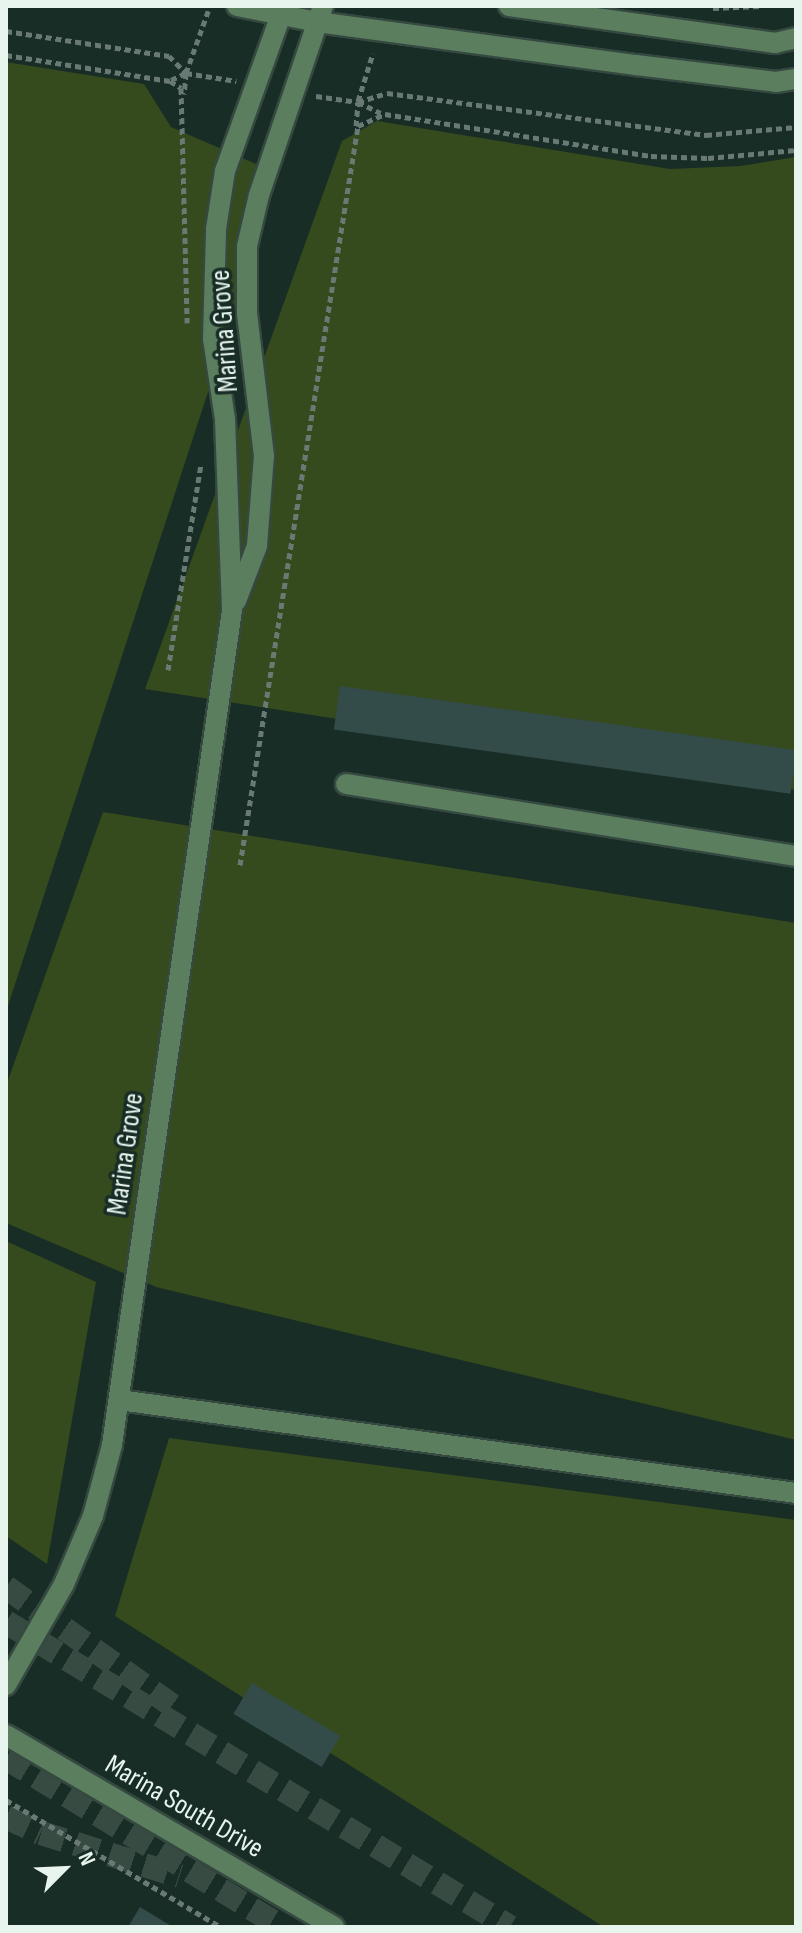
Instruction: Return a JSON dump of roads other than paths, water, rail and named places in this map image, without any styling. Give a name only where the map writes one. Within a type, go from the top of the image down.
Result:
[{"type":"street","points":[[237,6],[320,14],[636,65],[776,82],[796,79]]},
{"type":"street","points":[[509,6],[775,43],[796,38]]},
{"type":"street","name":"Marina Grove","points":[[6,1685],[64,1584],[93,1516],[119,1400],[232,610],[212,266],[225,171],[283,10]]},
{"type":"street","name":"Marina Grove","points":[[232,610],[257,546],[264,456],[247,314],[247,246],[320,14]]},
{"type":"street","points":[[346,784],[796,856]]},
{"type":"street","points":[[119,1400],[796,1493]]},
{"type":"street","name":"Marina South Drive","points":[[6,1735],[334,1927]]},
{"type":"tunnel","points":[[6,1587],[180,1711]]},
{"type":"tunnel","points":[[6,1622],[510,1927]]},
{"type":"tunnel","points":[[6,1758],[282,1927]]},
{"type":"tunnel","points":[[6,1817],[41,1833],[179,1876]]}]
